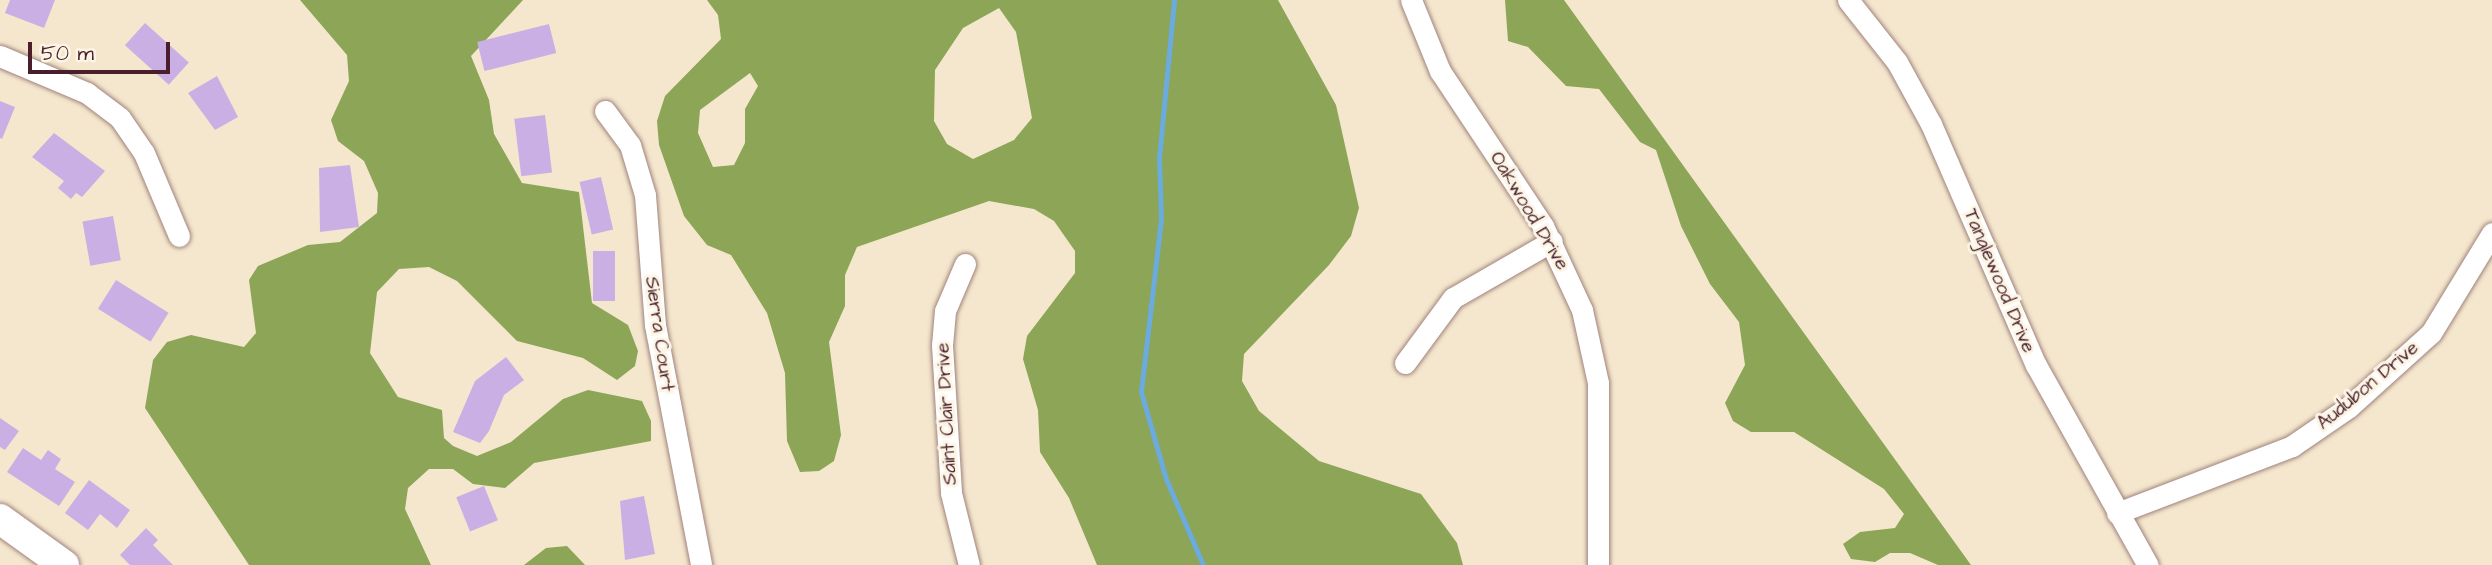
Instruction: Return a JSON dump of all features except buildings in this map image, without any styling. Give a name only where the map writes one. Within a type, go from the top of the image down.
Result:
[{"type":"street","name":"Oakwood Drive","points":[[1411,0],[1440,71],[1552,241],[1582,310],[1598,383],[1598,565]]},
{"type":"street","name":"Tanglewood Drive","points":[[1848,0],[1897,62],[1931,124],[2036,365],[2148,565]]},
{"type":"street","points":[[0,57],[87,93],[120,118],[144,153],[179,236]]},
{"type":"street","name":"Sierra Court","points":[[605,111],[631,145],[645,195],[655,325],[701,565]]},
{"type":"street","name":"Audubon Drive","points":[[2117,513],[2292,446],[2349,407],[2442,320],[2492,233]]},
{"type":"street","points":[[1405,363],[1453,298],[1552,241]]},
{"type":"street","name":"Saint Clair Drive","points":[[965,264],[945,312],[942,345],[951,493],[969,565]]},
{"type":"street","points":[[0,519],[64,565]]},
{"type":"green space","points":[[300,0],[523,0],[471,56],[489,100],[494,134],[522,183],[579,192],[592,303],[628,325],[638,351],[635,366],[617,380],[583,358],[517,341],[457,281],[429,267],[399,269],[377,292],[370,353],[398,397],[442,410],[444,438],[453,446],[477,456],[511,442],[563,399],[588,390],[642,401],[651,421],[651,441],[534,463],[505,488],[473,484],[453,469],[429,469],[408,488],[405,509],[431,565],[249,565],[145,408],[153,360],[167,342],[191,335],[244,347],[256,333],[249,280],[258,266],[308,245],[340,242],[377,213],[378,193],[364,161],[338,141],[331,120],[349,81],[347,55]]},
{"type":"green space","points":[[707,0],[1278,0],[1336,105],[1359,208],[1351,236],[1329,265],[1244,354],[1242,381],[1259,411],[1319,461],[1421,494],[1457,543],[1463,565],[1097,565],[1069,498],[1040,452],[1038,410],[1023,359],[1027,336],[1075,273],[1075,251],[1054,221],[1034,209],[989,201],[857,247],[845,275],[845,306],[829,342],[841,435],[834,461],[819,471],[800,472],[787,441],[785,373],[767,313],[731,255],[707,245],[684,216],[659,145],[657,121],[665,96],[721,39],[718,15]],"holes":[[[999,8],[1016,32],[1032,118],[1014,140],[973,159],[947,144],[934,121],[935,70],[963,28]],[[750,73],[758,86],[745,109],[745,143],[734,165],[713,167],[698,133],[700,110]]]},
{"type":"green space","points":[[1505,0],[1564,0],[1971,565],[1938,565],[1910,553],[1890,553],[1875,562],[1851,559],[1843,544],[1860,532],[1895,528],[1904,514],[1884,489],[1794,432],[1751,432],[1733,421],[1725,403],[1745,365],[1739,322],[1710,284],[1681,226],[1656,150],[1640,142],[1599,89],[1566,86],[1528,47],[1508,41]]},
{"type":"green space","points":[[567,546],[585,565],[524,565],[546,548]]},
{"type":"waterway","points":[[1174,0],[1159,158],[1161,219],[1141,392],[1166,479],[1203,565]]}]
